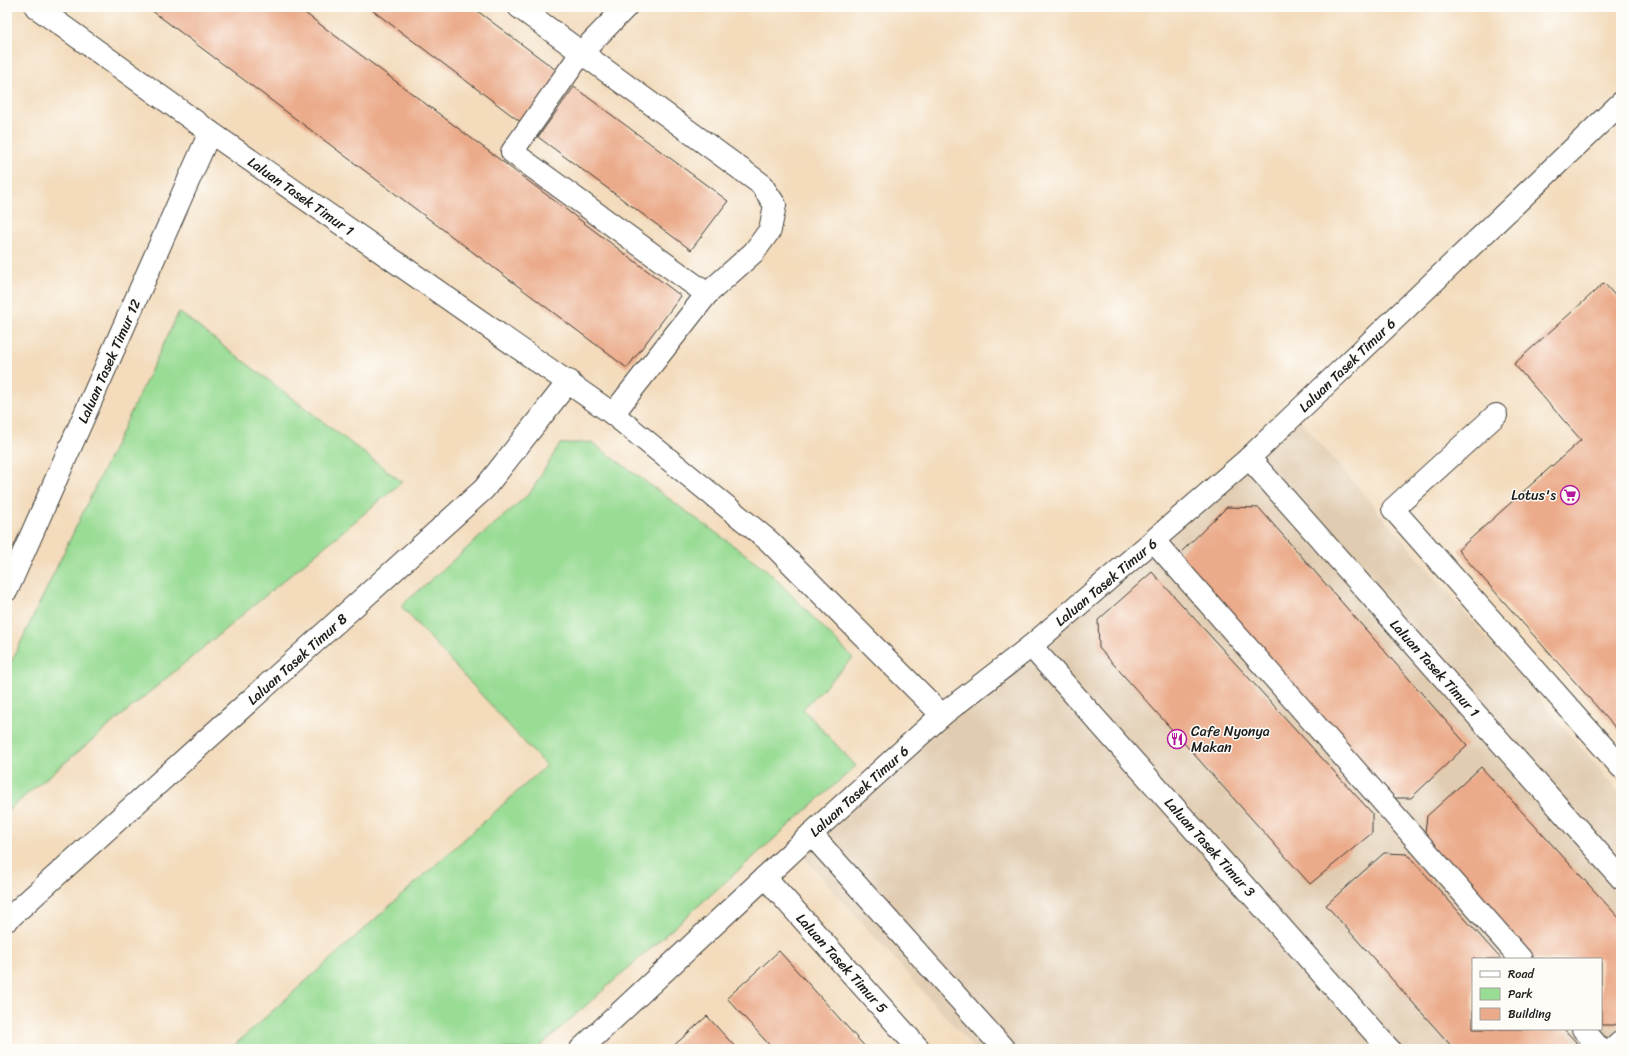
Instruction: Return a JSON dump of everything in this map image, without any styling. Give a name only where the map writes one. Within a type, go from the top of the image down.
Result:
[{"type":"street","name":"Laluan Tasek Timur 1","points":[[36,7],[210,132],[569,381],[613,414],[769,541],[942,715]]},
{"type":"street","points":[[519,7],[761,184],[775,205],[770,230],[754,252],[707,294],[613,414]]},
{"type":"street","points":[[626,7],[582,52],[512,152],[707,294]]},
{"type":"street","name":"Laluan Tasek Timur 6","points":[[581,1049],[811,834],[942,715],[1031,646],[1249,458],[1621,103]]},
{"type":"street","name":"Laluan Tasek Timur 12","points":[[7,590],[210,132]]},
{"type":"street","name":"Laluan Tasek Timur 8","points":[[7,920],[484,489],[569,381]]},
{"type":"street","points":[[1496,415],[1393,509],[1621,767]]},
{"type":"street","name":"Laluan Tasek Timur 1","points":[[1249,458],[1621,878]]},
{"type":"street","points":[[1154,541],[1520,958]]},
{"type":"street","name":"Laluan Tasek Timur 3","points":[[1031,646],[1389,1049]]},
{"type":"street","points":[[811,834],[1004,1049]]},
{"type":"street","name":"Laluan Tasek Timur 5","points":[[765,877],[919,1049]]},
{"type":"street","points":[[1584,1030],[1600,1049]]},
{"type":"street","points":[[1613,1049],[1621,1042]]},
{"type":"shaded area","points":[[1300,420],[1621,794],[1621,1049],[974,1049],[792,844]]},
{"type":"green space","points":[[179,312],[402,482],[7,811],[7,671]]},
{"type":"green space","points":[[591,442],[767,570],[853,658],[803,709],[856,766],[537,1049],[230,1049],[546,766],[401,606],[530,493],[560,444]]},
{"type":"building","points":[[147,7],[297,7],[681,296],[627,368]]},
{"type":"building","points":[[368,7],[472,7],[560,73],[522,123]]},
{"type":"building","points":[[574,87],[728,201],[691,250],[538,137]]},
{"type":"building","name":"Lotus's","points":[[1604,283],[1620,301],[1621,299],[1621,734],[1458,550],[1581,440],[1514,364]]},
{"type":"building","points":[[1227,507],[1259,508],[1467,745],[1411,798],[1391,798],[1177,556]]},
{"type":"building","points":[[1152,572],[1372,813],[1372,833],[1310,884],[1099,648],[1098,620]]},
{"type":"building","points":[[1481,767],[1621,920],[1621,1020],[1615,1025],[1602,1025],[1602,958],[1533,958],[1424,839],[1427,816]]},
{"type":"building","points":[[1384,853],[1407,854],[1500,958],[1472,958],[1472,1030],[1565,1030],[1576,1042],[1576,1049],[1454,1049],[1326,905]]},
{"type":"building","points":[[779,951],[867,1049],[773,1049],[727,998]]},
{"type":"building","points":[[707,1016],[737,1049],[670,1049]]},
{"type":"place","name":"Lotus's","points":[[1570,495]]},
{"type":"place","name":"Cafe Nyonya Makan","points":[[1177,739]]}]
